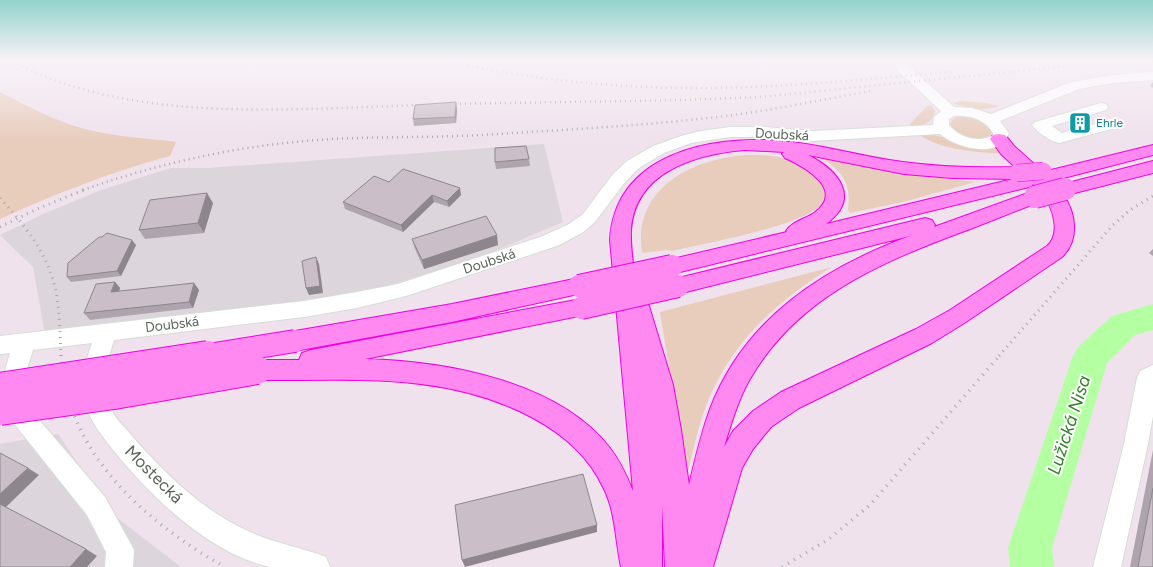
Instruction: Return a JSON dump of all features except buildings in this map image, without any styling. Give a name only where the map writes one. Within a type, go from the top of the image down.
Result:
[{"type":"highway","points":[[636,567],[632,534],[673,503],[729,465],[743,440],[762,419],[790,400],[924,336],[958,316],[1048,256],[1060,246],[1064,235],[1065,222],[1061,206],[1051,191],[1012,155],[999,139]]},
{"type":"highway","points":[[675,276],[786,236],[816,221],[832,206],[835,193],[833,187],[827,176],[816,166],[802,158],[775,150],[734,145]]},
{"type":"highway","points":[[697,567],[641,420],[621,231],[626,208],[631,197],[646,179],[667,164],[685,156],[705,150],[734,145],[790,146],[889,166],[931,172],[974,174],[1034,180],[1067,189],[1153,167]]},
{"type":"highway","points":[[750,248],[1153,150]]},
{"type":"highway","points":[[647,567],[673,503],[711,443],[719,417],[729,393],[751,355],[764,339],[784,319],[824,287],[866,262],[910,244],[1034,180]]},
{"type":"highway","points":[[0,411],[114,395],[257,370],[294,358],[675,276],[768,265],[1034,180]]},
{"type":"highway","points":[[0,387],[126,369],[294,358],[368,370],[417,373],[453,378],[496,389],[540,407],[569,425],[584,439],[608,469],[673,503]]},
{"type":"highway","points":[[673,503],[680,567]]},
{"type":"street","points":[[918,86],[947,121],[957,138],[977,144],[986,144],[999,139],[1001,133],[998,127],[990,120],[1071,87],[1081,114],[1084,132]]},
{"type":"street","name":"Doubská","points":[[0,345],[304,309],[399,291],[550,241],[573,230],[588,219],[601,204],[615,182],[627,169],[646,156],[674,143],[690,138],[708,134],[759,132],[810,136],[947,121],[970,113],[990,120]]},
{"type":"street","points":[[1081,114],[1110,125],[1059,138],[1040,125],[1081,114]]},
{"type":"street","name":"Mostecká","points":[[106,332],[96,362],[94,386],[97,403],[104,420],[138,463],[164,490],[239,542],[301,564],[316,567]]},
{"type":"street","points":[[24,342],[11,384],[12,404],[96,506],[120,550],[119,567]]},
{"type":"street","points":[[1107,567],[1136,444],[1148,378],[1153,374]]},
{"type":"shaded area","points":[[0,92],[31,108],[74,126],[119,136],[176,142],[170,156],[126,169],[84,184],[0,219]]},
{"type":"shaded area","points":[[961,101],[986,103],[999,106],[987,109],[976,109],[953,103]]},
{"type":"shaded area","points":[[927,106],[932,106],[935,112],[931,119],[923,125],[911,127],[910,124]]},
{"type":"shaded area","points":[[957,117],[967,117],[981,121],[992,131],[990,136],[979,139],[965,136],[958,132],[950,124],[953,119]]},
{"type":"shaded area","points":[[918,134],[938,136],[976,147],[997,148],[1003,154],[947,147],[936,144]]},
{"type":"shaded area","points":[[544,144],[563,222],[481,257],[383,287],[314,300],[45,335],[33,267],[0,235],[43,214],[101,190],[171,168],[208,168]]},
{"type":"shaded area","points":[[748,155],[785,158],[802,164],[810,169],[824,187],[825,198],[823,202],[814,210],[777,226],[672,251],[667,250],[642,253],[641,230],[647,211],[657,194],[671,181],[688,170],[707,162],[727,157]]},
{"type":"shaded area","points":[[825,158],[908,174],[975,182],[903,202],[850,213],[848,210],[849,201],[845,181],[832,165],[825,160]]},
{"type":"shaded area","points":[[832,267],[796,291],[780,304],[764,318],[737,350],[709,397],[688,471],[686,472],[660,312]]},
{"type":"shaded area","points":[[58,434],[112,514],[181,567],[0,567],[0,444]]},
{"type":"waterway","name":"Lužická Nisa","points":[[1032,567],[1030,548],[1091,356],[1124,325],[1153,317]]},
{"type":"railway","points":[[75,86],[106,95],[151,103],[196,107],[288,109],[425,105]]},
{"type":"railway","points":[[636,86],[683,88],[759,86]]},
{"type":"railway","points":[[445,104],[683,100],[760,97],[865,86]]},
{"type":"railway","points":[[83,190],[112,180],[198,157],[228,151],[287,143],[379,137],[481,135],[658,123],[756,112],[871,91]]},
{"type":"railway","points":[[17,219],[86,189]]},
{"type":"railway","points":[[999,356],[1112,226],[1130,210],[1153,196]]},
{"type":"railway","points":[[0,198],[17,219]]},
{"type":"railway","points":[[0,227],[17,219]]},
{"type":"railway","points":[[17,219],[28,232],[43,256],[54,283],[58,305],[61,356]]},
{"type":"railway","points":[[61,355],[66,390],[77,423],[94,453],[115,481],[139,506],[166,529],[225,567]]},
{"type":"railway","points":[[782,567],[829,539],[871,504],[1000,355]]},
{"type":"place","name":"Ehrle","points":[[1080,123]]}]
